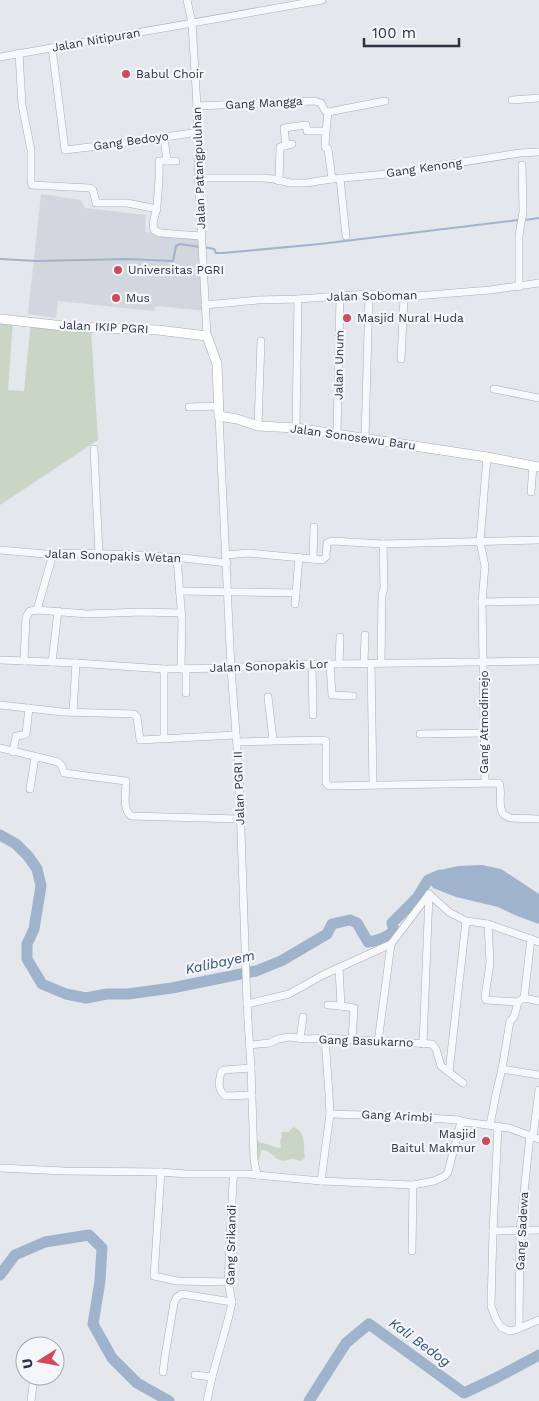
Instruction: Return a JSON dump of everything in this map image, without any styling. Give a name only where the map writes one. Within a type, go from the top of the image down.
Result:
[{"type":"main road","name":"Jalan IKIP PGRI","points":[[0,319],[74,327],[158,330],[207,336]]},
{"type":"main road","points":[[207,336],[217,364],[219,416]]},
{"type":"main road","name":"Jalan Sonosewu Baru","points":[[219,416],[237,419],[258,426],[296,428],[536,466]]},
{"type":"street","points":[[187,0],[192,0]]},
{"type":"street","name":"Jalan Patangpuluhan","points":[[187,0],[192,23],[197,106],[198,178],[207,336]]},
{"type":"street","name":"Jalan Nitipuran","points":[[0,57],[322,0]]},
{"type":"street","name":"Gang Bedoyo","points":[[52,48],[65,150],[198,132]]},
{"type":"street","points":[[19,53],[21,96],[31,150],[32,185],[92,188],[96,203],[126,204],[157,209]]},
{"type":"street","points":[[512,100],[539,98]]},
{"type":"street","name":"Gang Mangga","points":[[197,106],[310,100],[321,103],[325,111],[328,112]]},
{"type":"street","points":[[332,179],[328,149],[325,147],[328,112],[384,101]]},
{"type":"street","points":[[279,181],[280,149],[281,146],[289,144],[285,127],[306,125],[307,132],[326,131]]},
{"type":"street","points":[[164,137],[167,161]]},
{"type":"street","name":"Gang Kenong","points":[[198,178],[263,178],[290,183],[309,182],[387,174],[520,153],[539,152]]},
{"type":"street","points":[[176,161],[159,161],[157,209],[152,223],[153,227],[156,231],[201,236]]},
{"type":"street","points":[[518,287],[518,235],[523,212],[522,165]]},
{"type":"street","points":[[340,178],[346,236]]},
{"type":"street","name":"Jalan Soboman","points":[[205,305],[369,294],[404,297],[467,293],[539,283]]},
{"type":"street","points":[[365,439],[369,294]]},
{"type":"street","name":"Jalan Unum","points":[[337,434],[340,296]]},
{"type":"street","points":[[401,359],[404,297]]},
{"type":"street","points":[[296,428],[298,299]]},
{"type":"street","points":[[258,426],[260,341]]},
{"type":"street","points":[[494,389],[539,398]]},
{"type":"street","points":[[189,407],[219,406]]},
{"type":"street","name":"Jalan PGRI II","points":[[219,416],[240,819],[247,1004],[252,1068],[254,1160],[257,1175]]},
{"type":"street","points":[[94,449],[99,554]]},
{"type":"street","name":"Gang Atmodimejo","points":[[484,782],[482,602],[485,566],[480,542],[487,457]]},
{"type":"street","points":[[530,492],[536,466]]},
{"type":"street","points":[[313,559],[314,527]]},
{"type":"street","points":[[226,555],[249,553],[324,560],[329,542],[383,544],[539,540]]},
{"type":"street","points":[[381,663],[382,595],[384,588],[383,544]]},
{"type":"street","name":"Jalan Sonopakis Wetan","points":[[0,550],[53,554],[177,558],[227,564]]},
{"type":"street","points":[[33,610],[53,554]]},
{"type":"street","points":[[177,558],[186,693]]},
{"type":"street","points":[[295,604],[300,558]]},
{"type":"street","points":[[179,590],[296,593]]},
{"type":"street","points":[[482,602],[539,601]]},
{"type":"street","points":[[24,661],[26,617],[33,610],[87,614],[181,613]]},
{"type":"street","points":[[52,662],[58,611]]},
{"type":"street","points":[[365,635],[368,663],[373,785]]},
{"type":"street","points":[[339,664],[340,637]]},
{"type":"street","name":"Jalan Sonopakis Lor","points":[[0,660],[76,663],[164,670],[264,665],[539,661]]},
{"type":"street","points":[[73,712],[76,663]]},
{"type":"street","points":[[312,664],[313,715]]},
{"type":"street","points":[[330,664],[332,695],[353,696]]},
{"type":"street","points":[[164,670],[164,738]]},
{"type":"street","points":[[268,697],[273,740]]},
{"type":"street","points":[[0,705],[73,712],[134,714],[137,717],[140,740],[164,738],[324,740],[326,742],[326,783],[328,786],[499,783],[501,784],[500,808],[503,814],[506,816],[539,819]]},
{"type":"street","points":[[13,752],[16,736],[24,736],[26,734],[29,708]]},
{"type":"street","points":[[420,734],[484,733]]},
{"type":"street","points":[[0,748],[59,763],[64,774],[126,781],[126,811],[131,816],[240,819]]},
{"type":"street","points":[[30,789],[35,757]]},
{"type":"street","points":[[429,894],[449,912],[466,921],[488,924],[539,942]]},
{"type":"street","points":[[247,1004],[289,994],[323,975],[391,944],[429,894]]},
{"type":"street","points":[[422,1044],[429,894]]},
{"type":"street","points":[[449,1072],[466,921]]},
{"type":"street","points":[[488,924],[490,963],[486,1000],[539,1001]]},
{"type":"street","points":[[490,1125],[510,1021],[514,1017],[521,1000],[531,939]]},
{"type":"street","points":[[378,1042],[391,944]]},
{"type":"street","points":[[339,968],[341,1006]]},
{"type":"street","points":[[328,1005],[354,1008],[352,1040]]},
{"type":"street","points":[[300,1039],[303,1017]]},
{"type":"street","points":[[321,1180],[330,1114],[325,1038]]},
{"type":"street","name":"Gang Basukarno","points":[[250,1045],[270,1043],[278,1039],[308,1040],[325,1038],[434,1045],[441,1066],[463,1083]]},
{"type":"street","points":[[252,1068],[224,1070],[221,1072],[219,1083],[220,1091],[225,1096],[252,1095]]},
{"type":"street","points":[[502,1070],[539,1075]]},
{"type":"street","name":"Gang Sadewa","points":[[519,1328],[520,1231],[539,1090]]},
{"type":"street","name":"Gang Arimbi","points":[[330,1114],[459,1120],[509,1128],[534,1136]]},
{"type":"street","points":[[0,1168],[176,1174],[247,1174],[413,1185],[434,1181],[445,1176],[448,1172],[460,1126],[465,1122]]},
{"type":"street","points":[[498,1126],[491,1306],[496,1320],[501,1327],[509,1331],[539,1320]]},
{"type":"street","name":"Jalan PGRI II","points":[[247,1174],[254,1160]]},
{"type":"street","points":[[161,1172],[154,1276],[177,1281],[228,1282]]},
{"type":"street","name":"Gang Srikandi","points":[[207,1401],[232,1302],[228,1282],[232,1181],[234,1175]]},
{"type":"street","points":[[412,1250],[413,1185]]},
{"type":"street","points":[[493,1231],[539,1230]]},
{"type":"street","points":[[163,1372],[174,1303],[177,1298],[182,1294],[232,1302]]},
{"type":"street","points":[[195,1375],[212,1378]]},
{"type":"street","points":[[31,1401],[33,1386]]},
{"type":"shaded area","name":"Universitas PGRI","points":[[41,194],[81,200],[85,208],[146,215],[145,232],[200,239],[207,311],[156,306],[154,311],[58,301],[56,318],[28,314]]},
{"type":"green space","points":[[0,320],[13,321],[8,390],[24,391],[31,322],[91,330],[98,440],[0,505]]},
{"type":"green space","points":[[293,1127],[300,1132],[304,1140],[305,1158],[301,1161],[293,1159],[282,1161],[261,1150],[258,1160],[250,1163],[255,1140],[281,1148],[281,1132],[288,1132]]},
{"type":"water","points":[[482,865],[501,869],[539,894],[539,924],[498,907],[456,897],[433,888],[425,876],[458,866]]},
{"type":"waterway","points":[[525,220],[539,218]]},
{"type":"waterway","points":[[204,247],[214,249],[216,253],[223,253],[320,244],[518,220]]},
{"type":"waterway","points":[[0,259],[37,261],[127,259],[173,261],[176,246],[180,244],[200,247]]},
{"type":"waterway","name":"Kalibayem","points":[[0,835],[16,844],[28,856],[37,869],[41,886],[34,929],[27,944],[27,959],[42,984],[66,994],[86,998],[107,994],[128,994],[172,988],[256,971],[281,961],[327,934],[332,924],[350,920],[357,923],[368,942],[382,938],[394,931],[392,923],[417,898],[428,880],[440,875]]},
{"type":"waterway","name":"Kali Bedog","points":[[0,1275],[15,1255],[45,1242],[89,1235],[102,1248],[100,1281],[93,1324],[112,1358],[137,1383],[169,1401]]},
{"type":"waterway","name":"Kali Bedog","points":[[309,1401],[346,1343],[369,1324],[464,1393],[539,1355]]},
{"type":"place","name":"Babul Choir","points":[[126,74]]},
{"type":"place","name":"Universitas PGRI","points":[[118,270]]},
{"type":"place","name":"Mus","points":[[116,298]]},
{"type":"place","name":"Masjid Nural Huda","points":[[347,318]]},
{"type":"place","name":"Masjid Baitul Makmur","points":[[486,1141]]}]
